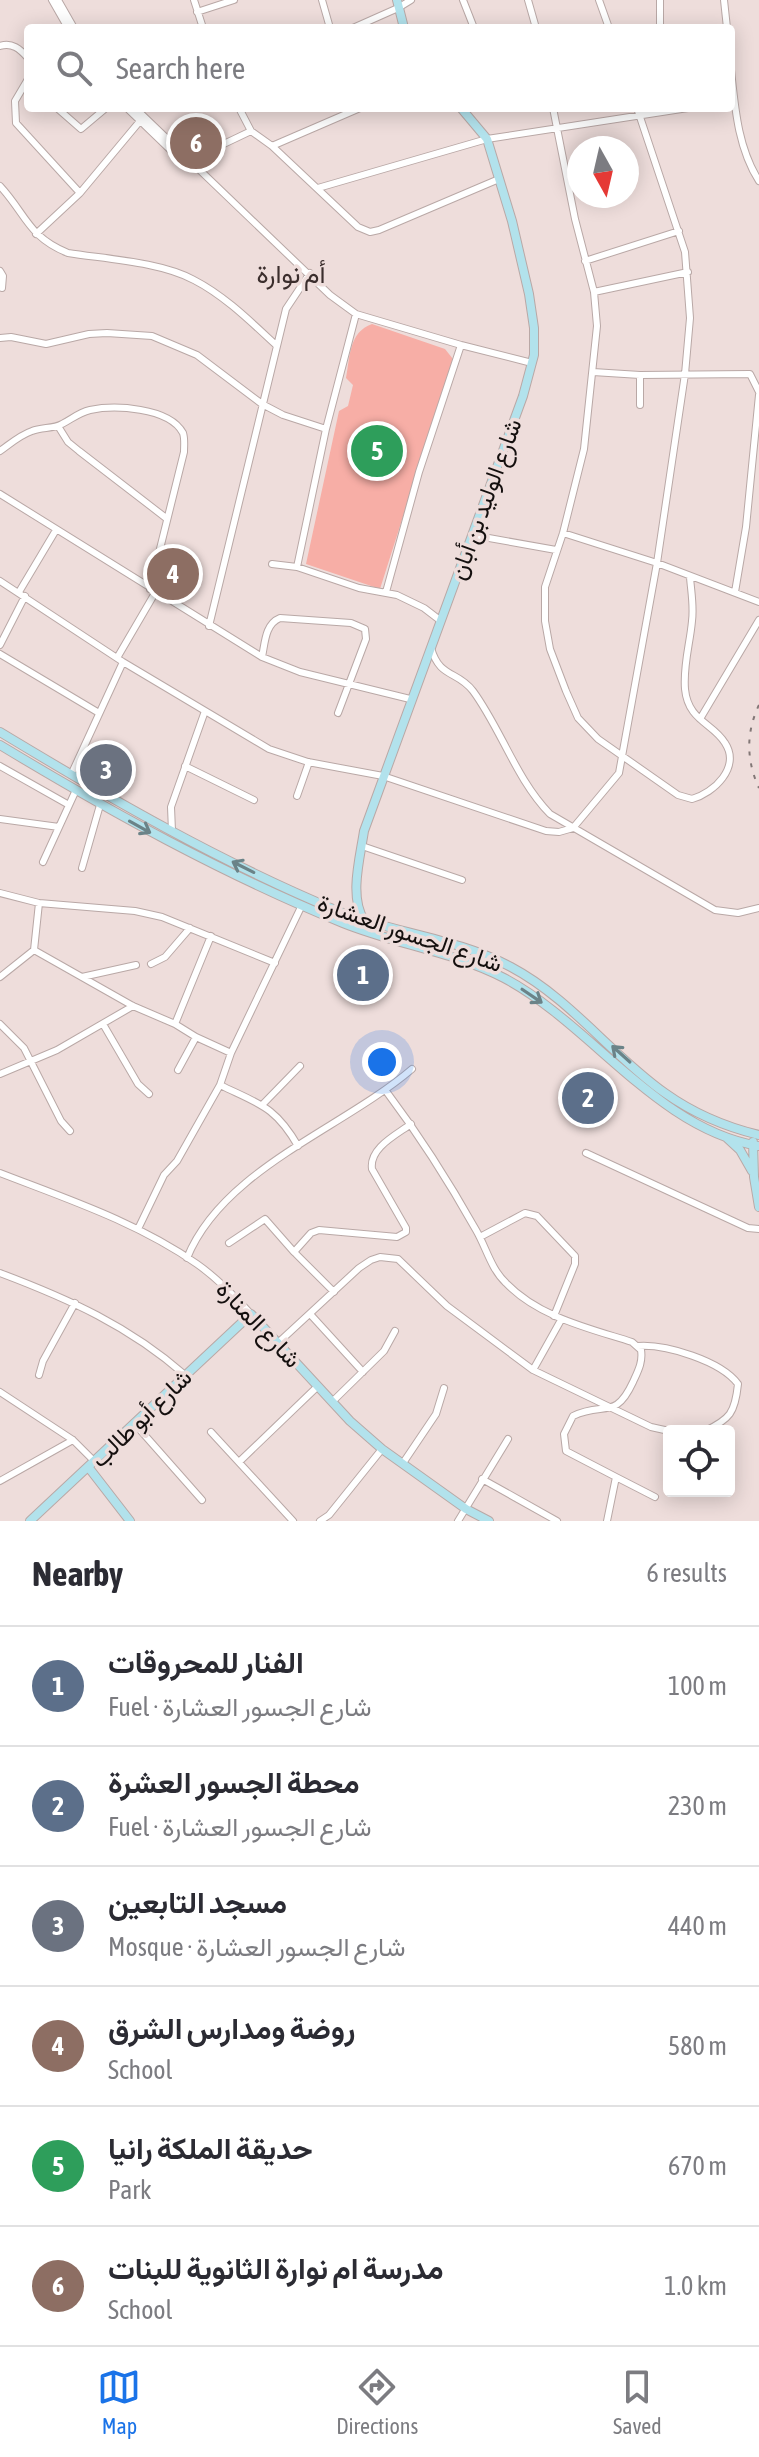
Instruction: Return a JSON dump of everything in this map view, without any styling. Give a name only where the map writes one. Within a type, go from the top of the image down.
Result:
[{"type":"main road","points":[[398,4],[403,24]]},
{"type":"main road","name":"شارع الوليد بن أبان","points":[[364,921],[359,912],[357,892],[364,831],[523,396],[532,363],[534,343],[529,294],[512,221],[487,139],[464,112]]},
{"type":"main road","name":"شارع الجسور العشارة","points":[[0,732],[172,831],[269,880],[364,921],[475,952],[508,965],[551,994],[664,1093],[711,1118],[757,1134]]},
{"type":"main road","name":"شارع الجسور العشارة","points":[[0,745],[167,842],[264,890],[356,928],[506,979],[541,1002],[669,1106],[727,1137],[756,1145]]},
{"type":"main road","points":[[264,890],[269,880]]},
{"type":"main road","points":[[340,912],[350,906],[357,892]]},
{"type":"main road","points":[[754,1177],[757,1134]]},
{"type":"main road","points":[[727,1137],[750,1164],[759,1207]]},
{"type":"main road","name":"شارع المنارة","points":[[251,1314],[382,1449],[466,1509],[489,1521]]},
{"type":"main road","name":"شارع أبو طالب","points":[[30,1521],[251,1314]]},
{"type":"main road","points":[[92,1465],[130,1521]]},
{"type":"street","points":[[55,0],[69,24]]},
{"type":"street","points":[[194,0],[202,24]]},
{"type":"street","points":[[197,12],[234,0]]},
{"type":"street","points":[[322,0],[329,24]]},
{"type":"street","points":[[360,24],[411,0]]},
{"type":"street","points":[[463,0],[472,24]]},
{"type":"street","points":[[528,0],[535,24]]},
{"type":"street","points":[[599,0],[608,24]]},
{"type":"street","points":[[660,0],[660,24]]},
{"type":"street","points":[[724,0],[727,24]]},
{"type":"street","points":[[0,46],[8,44],[17,47],[24,54]]},
{"type":"street","points":[[24,86],[15,101],[16,123],[80,193]]},
{"type":"street","points":[[735,99],[740,136],[748,163],[759,181]]},
{"type":"street","points":[[62,112],[81,129],[101,112]]},
{"type":"street","points":[[131,112],[310,273],[330,295],[356,314],[532,363]]},
{"type":"street","points":[[139,112],[186,162]]},
{"type":"street","points":[[241,112],[251,131],[272,146],[366,231],[374,231],[499,179]]},
{"type":"street","points":[[272,146],[351,112]]},
{"type":"street","points":[[554,112],[597,312],[584,449],[563,533],[545,587],[548,638],[555,665],[578,718],[598,739],[678,795],[692,799],[715,787],[722,779],[727,771],[728,755],[724,741],[700,719],[690,706],[686,693],[685,662],[693,615],[690,577]]},
{"type":"street","points":[[0,581],[120,660],[269,749],[309,762],[383,776],[546,831],[559,832],[573,828],[612,782],[619,773],[623,755],[657,563],[685,374],[690,318],[685,252],[638,112],[487,139],[318,188]]},
{"type":"street","points":[[36,234],[80,193],[140,121]]},
{"type":"street","points":[[186,162],[251,131]]},
{"type":"street","points":[[0,186],[36,234],[68,253],[171,271],[196,280],[276,345]]},
{"type":"street","points":[[585,261],[679,231]]},
{"type":"street","points":[[0,271],[2,288]]},
{"type":"street","points":[[594,292],[688,272]]},
{"type":"street","points":[[209,626],[286,309],[310,273]]},
{"type":"street","points":[[297,567],[326,429],[356,314]]},
{"type":"street","points":[[0,338],[11,337],[46,344],[89,334],[152,336],[197,355],[262,404],[283,415],[326,429]]},
{"type":"street","points":[[386,592],[419,472],[461,345]]},
{"type":"street","points":[[593,372],[640,375],[759,374]]},
{"type":"street","points":[[735,592],[746,527],[759,394],[750,374]]},
{"type":"street","points":[[640,375],[640,405]]},
{"type":"street","points":[[0,451],[28,432],[58,426],[80,413],[110,408],[159,415],[183,434],[184,452],[166,518],[153,591],[71,775]]},
{"type":"street","points":[[58,426],[68,442],[166,518]]},
{"type":"street","points":[[0,494],[262,657],[285,668],[410,699]]},
{"type":"street","points":[[0,645],[22,594],[56,530]]},
{"type":"street","points":[[563,533],[657,563],[759,602]]},
{"type":"street","points":[[472,535],[556,550]]},
{"type":"street","points":[[272,564],[297,567],[359,588],[386,592],[412,602],[441,621]]},
{"type":"street","points":[[262,657],[267,632],[274,620],[287,618],[359,625],[365,629],[367,634],[338,713]]},
{"type":"street","points":[[700,719],[759,620]]},
{"type":"street","points":[[430,648],[441,669],[474,692],[544,808],[715,910],[738,913],[759,908]]},
{"type":"street","points":[[0,654],[99,713]]},
{"type":"street","points":[[419,675],[441,669]]},
{"type":"street","points":[[172,831],[170,810],[205,711]]},
{"type":"street","points":[[297,796],[309,762]]},
{"type":"street","points":[[0,766],[69,805]]},
{"type":"street","points":[[185,766],[254,800]]},
{"type":"street","points":[[43,862],[76,790]]},
{"type":"street","points":[[82,868],[100,805]]},
{"type":"street","points":[[0,819],[59,827]]},
{"type":"street","points":[[362,846],[462,880]]},
{"type":"street","points":[[0,893],[39,903],[135,911],[162,917],[275,963]]},
{"type":"street","points":[[0,977],[34,950],[39,903]]},
{"type":"street","points":[[138,1229],[164,1175],[177,1161],[220,1085],[231,1053],[302,905]]},
{"type":"street","points":[[151,964],[165,957],[190,928]]},
{"type":"street","points":[[175,1024],[211,936]]},
{"type":"street","points":[[34,950],[133,1006],[231,1053]]},
{"type":"street","points":[[82,977],[136,965]]},
{"type":"street","points":[[0,1074],[57,1050],[133,1006]]},
{"type":"street","points":[[0,1024],[24,1048],[61,1121],[70,1131]]},
{"type":"street","points":[[103,1024],[138,1084],[149,1094]]},
{"type":"street","points":[[178,1070],[196,1037]]},
{"type":"street","points":[[263,1104],[300,1066]]},
{"type":"street","points":[[187,1258],[197,1236],[217,1209],[298,1146],[386,1091],[412,1069]]},
{"type":"street","points":[[220,1085],[263,1104],[282,1121],[298,1146]]},
{"type":"street","points":[[386,1091],[411,1124],[506,1284],[557,1318],[638,1346],[654,1345],[700,1359],[732,1376],[738,1384],[736,1402],[727,1420],[717,1425]]},
{"type":"street","points":[[294,1252],[311,1233],[319,1230],[397,1237],[406,1232],[371,1162],[374,1153],[411,1124]]},
{"type":"street","points":[[586,1153],[748,1228],[759,1229]]},
{"type":"street","name":"شارع المنارة","points":[[0,1173],[69,1198],[138,1229],[187,1258],[221,1283],[251,1314]]},
{"type":"street","points":[[480,1237],[525,1213],[533,1214],[574,1253],[575,1264],[557,1318],[533,1370]]},
{"type":"street","points":[[229,1243],[265,1219],[334,1292]]},
{"type":"street","points":[[279,1342],[371,1260],[388,1256],[398,1259],[447,1306],[533,1370],[651,1427],[663,1430]]},
{"type":"street","points":[[0,1273],[75,1303],[114,1323],[148,1344],[185,1375]]},
{"type":"street","points":[[39,1375],[43,1361],[75,1303]]},
{"type":"street","points":[[310,1314],[363,1372]]},
{"type":"street","points":[[333,1401],[384,1351],[395,1331]]},
{"type":"street","points":[[638,1346],[642,1356],[625,1398],[611,1408],[580,1412],[573,1416],[564,1439],[566,1451],[655,1497]]},
{"type":"street","points":[[240,1461],[318,1386]]},
{"type":"street","points":[[403,1463],[436,1414],[444,1388]]},
{"type":"street","points":[[2,1395],[73,1440],[92,1465]]},
{"type":"street","points":[[134,1423],[202,1500]]},
{"type":"street","points":[[211,1432],[293,1521]]},
{"type":"street","points":[[458,1521],[508,1439]]},
{"type":"street","points":[[0,1481],[73,1440]]},
{"type":"street","points":[[325,1520],[382,1449]]},
{"type":"street","points":[[607,1521],[616,1477]]},
{"type":"street","points":[[482,1479],[557,1521]]},
{"type":"shaded area","points":[[372,324],[445,349],[453,359],[380,589],[306,564],[339,411],[348,406],[353,385],[346,378],[352,346],[359,333]]},
{"type":"railway","points":[[759,705],[749,746],[759,788]]},
{"type":"place","name":"مدرسة ام نوارة الثانوية للبنات","points":[[196,143]]},
{"type":"place","name":"حديقة الملكة رانيا","points":[[377,451]]},
{"type":"place","name":"روضة ومدارس الشرق","points":[[173,574]]},
{"type":"place","name":"مسجد التابعين","points":[[106,770]]},
{"type":"place","name":"الفنار للمحروقات","points":[[363,975]]},
{"type":"place","name":"محطة الجسور العشرة","points":[[588,1098]]},
{"type":"district","name":"أم نوارة","points":[[291,274]]}]
